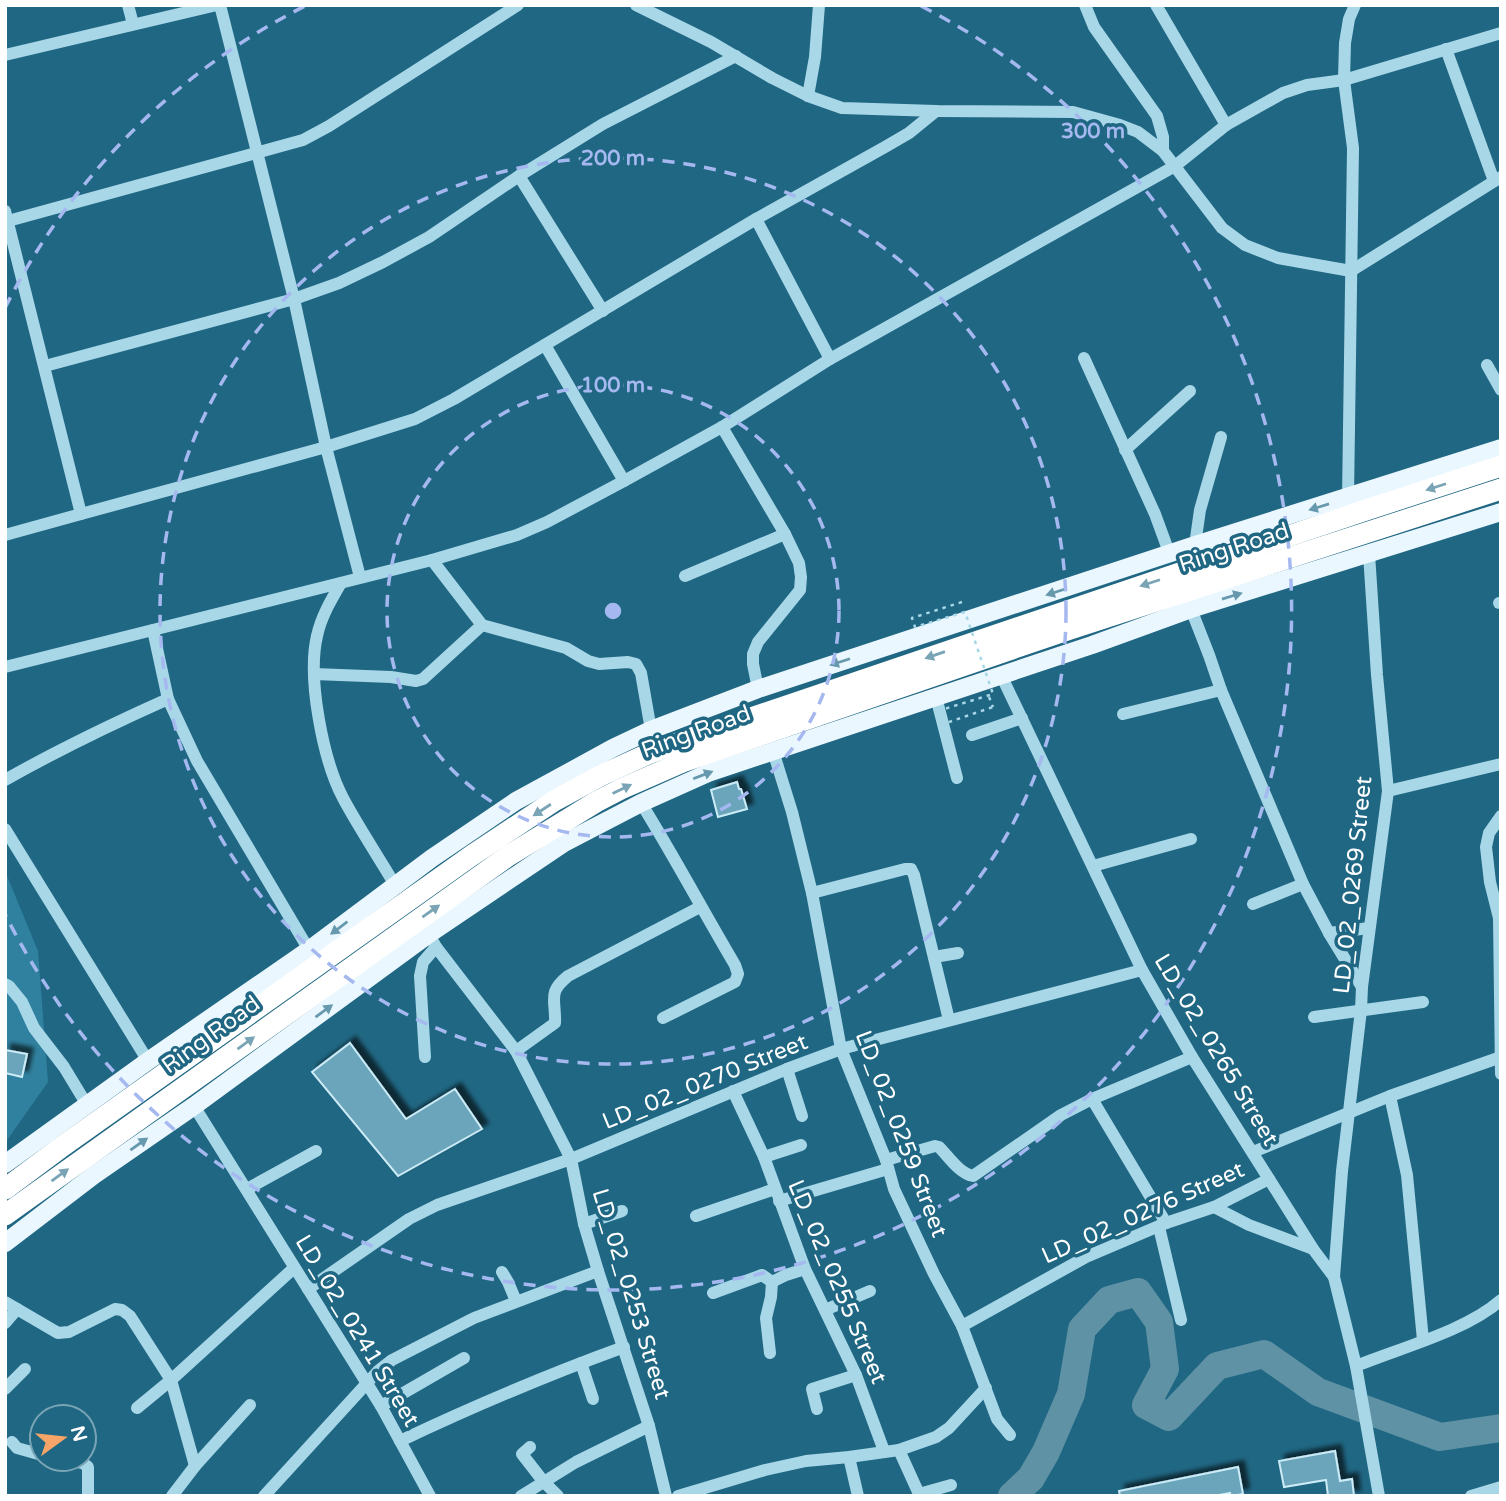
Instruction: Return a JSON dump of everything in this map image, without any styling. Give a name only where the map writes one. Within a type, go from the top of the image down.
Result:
[{"type":"highway","name":"Ring Road","points":[[5,1189],[471,856],[554,801],[602,775],[680,742],[1501,466]]},
{"type":"highway","name":"Ring Road","points":[[5,1215],[497,864],[621,789],[697,757],[1083,625],[1501,489]]},
{"type":"main road","points":[[5,1164],[516,801],[651,730],[758,689],[1195,545],[1501,448]]},
{"type":"main road","points":[[5,1243],[94,1175],[432,941],[564,843],[641,803],[708,773],[1191,609],[1501,512]]},
{"type":"street","points":[[128,5],[133,24]]},
{"type":"street","points":[[5,54],[219,5],[258,152],[326,447],[360,577]]},
{"type":"street","points":[[81,514],[7,216],[303,140],[518,5]]},
{"type":"street","points":[[636,5],[736,56],[772,78],[808,96],[842,108],[1073,112],[1120,125],[1138,132],[1163,151],[1222,228],[1245,246],[1278,258],[1351,271],[1497,179],[1446,49]]},
{"type":"street","points":[[808,96],[815,57],[819,5]]},
{"type":"street","points":[[1085,5],[1094,27],[1157,116],[1163,137],[1163,151]]},
{"type":"street","points":[[1156,5],[1226,125]]},
{"type":"street","points":[[1348,498],[1353,148],[1344,80],[1345,43],[1349,19],[1355,5]]},
{"type":"street","points":[[5,667],[432,560],[517,536],[722,427],[830,359],[1175,166],[1226,125],[1283,93],[1307,85],[1344,80],[1501,33]]},
{"type":"street","points":[[45,366],[294,299],[339,283],[429,237],[519,176],[603,124],[736,56]]},
{"type":"street","points":[[5,535],[326,447],[415,419],[454,399],[757,219],[886,147],[936,111]]},
{"type":"street","points":[[519,176],[603,311]]},
{"type":"street","points":[[757,219],[830,359]]},
{"type":"street","points":[[545,345],[624,481]]},
{"type":"street","points":[[1084,358],[1155,514],[1170,555]]},
{"type":"street","points":[[1487,365],[1501,390]]},
{"type":"street","points":[[1125,450],[1190,391]]},
{"type":"street","points":[[722,427],[785,534],[799,563],[801,577],[800,590],[758,642],[753,654],[758,689]]},
{"type":"street","points":[[1195,545],[1200,510],[1221,437]]},
{"type":"street","points":[[685,576],[785,534]]},
{"type":"street","name":"LD_02_0269 Street","points":[[1369,554],[1388,791],[1362,987],[1342,1171],[1335,1278],[1360,1384],[1379,1496]]},
{"type":"street","points":[[432,560],[482,625],[566,648],[599,664],[636,664],[651,730]]},
{"type":"street","points":[[341,583],[326,610],[316,640],[314,674],[319,723],[330,768],[342,797],[395,885]]},
{"type":"street","points":[[1191,609],[1221,690],[1303,884],[1362,987]]},
{"type":"street","points":[[314,674],[391,677],[416,681],[423,679],[482,625]]},
{"type":"street","points":[[153,630],[168,699],[197,761],[309,950]]},
{"type":"street","name":"LD_02_0265 Street","points":[[1001,675],[1142,970],[1192,1057],[1312,1249],[1335,1278]]},
{"type":"street","points":[[1123,714],[1221,690]]},
{"type":"street","points":[[936,697],[957,778]]},
{"type":"street","points":[[5,780],[80,739],[168,699]]},
{"type":"street","points":[[972,735],[1022,718]]},
{"type":"street","name":"LD_02_0259 Street","points":[[773,751],[792,812],[812,893],[841,1049],[887,1164],[894,1189],[962,1326],[997,1419],[1010,1435]]},
{"type":"street","points":[[1388,791],[1501,764]]},
{"type":"street","points":[[641,803],[672,853],[738,974],[735,982],[663,1018]]},
{"type":"street","points":[[1501,816],[1489,833],[1486,847],[1490,883],[1500,918],[1501,1074]]},
{"type":"street","points":[[5,829],[148,1061]]},
{"type":"street","points":[[1094,866],[1191,839]]},
{"type":"street","points":[[812,893],[911,869],[949,1020]]},
{"type":"street","points":[[1252,904],[1303,884]]},
{"type":"street","points":[[516,1051],[555,1023],[554,990],[568,976],[700,907]]},
{"type":"street","points":[[1329,933],[1369,928]]},
{"type":"street","points":[[425,1057],[420,976],[432,941]]},
{"type":"street","name":"LD_02_0253 Street","points":[[432,941],[516,1051],[572,1159],[584,1224],[649,1426],[666,1496]]},
{"type":"street","points":[[934,957],[958,953]]},
{"type":"street","name":"LD_02_0270 Street","points":[[308,1289],[409,1220],[437,1205],[572,1159],[787,1069],[841,1049],[1142,970]]},
{"type":"street","points":[[5,984],[22,1002],[34,1028],[64,1066],[87,1105]]},
{"type":"street","points":[[1361,1010],[1423,1002]]},
{"type":"street","name":"LD_02_0269 Street","points":[[1314,1017],[1361,1010]]},
{"type":"street","points":[[696,1216],[887,1164],[935,1146],[967,1175],[973,1176],[1061,1115],[1192,1057]]},
{"type":"street","points":[[1252,1152],[1390,1096],[1500,1057]]},
{"type":"street","points":[[787,1069],[802,1116]]},
{"type":"street","name":"LD_02_0255 Street","points":[[733,1091],[764,1157],[805,1269],[856,1375],[884,1451]]},
{"type":"street","points":[[1390,1096],[1407,1175],[1423,1340]]},
{"type":"street","points":[[1092,1100],[1162,1225],[1181,1320]]},
{"type":"street","name":"LD_02_0241 Street","points":[[194,1105],[381,1406],[430,1496]]},
{"type":"street","points":[[764,1157],[801,1145]]},
{"type":"street","points":[[247,1189],[316,1151]]},
{"type":"street","name":"LD_02_0276 Street","points":[[962,1326],[1086,1257],[1162,1225],[1214,1207],[1269,1179]]},
{"type":"street","points":[[1214,1207],[1249,1226],[1312,1249]]},
{"type":"street","points":[[584,1224],[622,1211]]},
{"type":"street","points":[[137,1408],[294,1268]]},
{"type":"street","points":[[772,1282],[805,1269]]},
{"type":"street","points":[[264,1496],[391,1360],[474,1318],[598,1271]]},
{"type":"street","points":[[502,1272],[516,1301]]},
{"type":"street","points":[[713,1293],[762,1275],[772,1282]]},
{"type":"street","points":[[770,1353],[766,1318],[772,1282]]},
{"type":"street","points":[[825,1310],[870,1291]]},
{"type":"street","points":[[1356,1366],[1446,1332],[1488,1311],[1501,1300]]},
{"type":"street","points":[[5,1302],[58,1333],[69,1332],[115,1309],[130,1316],[171,1380],[195,1466]]},
{"type":"street","points":[[5,1323],[17,1309]]},
{"type":"street","points":[[400,1441],[479,1404],[624,1347]]},
{"type":"street","points":[[381,1406],[464,1358]]},
{"type":"street","points":[[581,1363],[593,1399]]},
{"type":"street","points":[[5,1389],[25,1369]]},
{"type":"street","points":[[817,1409],[812,1389],[856,1375]]},
{"type":"street","points":[[678,1496],[765,1470],[806,1461],[899,1450],[936,1437],[949,1428],[986,1388]]},
{"type":"street","points":[[172,1496],[250,1405]]},
{"type":"street","points":[[521,1496],[576,1462],[649,1426]]},
{"type":"street","points":[[12,1442],[17,1448],[28,1451]]},
{"type":"street","points":[[530,1447],[522,1454],[558,1496]]},
{"type":"street","points":[[899,1450],[919,1494],[951,1485]]},
{"type":"street","points":[[849,1457],[859,1496]]},
{"type":"street","points":[[88,1473],[88,1496]]},
{"type":"street","points":[[1471,1496],[1501,1487]]},
{"type":"path","points":[[962,602],[912,618],[915,627],[965,612],[993,694],[941,710],[946,723],[993,707]]},
{"type":"shaded area","points":[[5,871],[38,951],[48,1082],[5,1143]]},
{"type":"building","points":[[737,782],[747,809],[718,817],[711,790]]},
{"type":"building","points":[[350,1043],[406,1119],[455,1089],[482,1129],[398,1176],[312,1072]]},
{"type":"building","points":[[5,1050],[27,1054],[22,1077],[5,1073]]},
{"type":"building","points":[[1335,1451],[1340,1481],[1352,1479],[1354,1496],[1328,1496],[1326,1480],[1284,1487],[1279,1461]]},
{"type":"building","points":[[1238,1467],[1243,1494],[1120,1496],[1119,1491]]},
{"type":"waterway","points":[[1012,1496],[1031,1478],[1046,1452],[1071,1394],[1082,1329],[1109,1300],[1138,1292],[1159,1322],[1165,1369],[1146,1405],[1169,1417],[1217,1366],[1264,1354],[1318,1392],[1440,1437],[1501,1428]]}]
